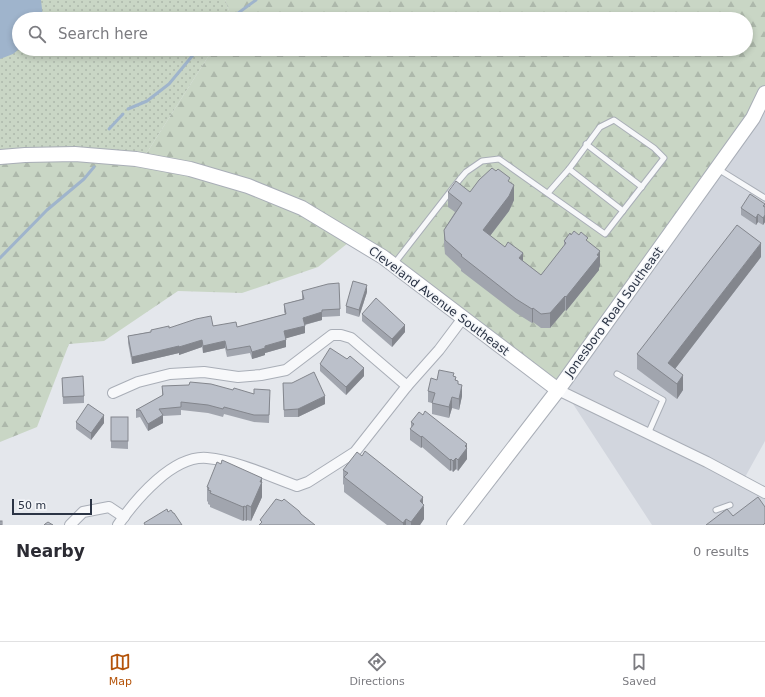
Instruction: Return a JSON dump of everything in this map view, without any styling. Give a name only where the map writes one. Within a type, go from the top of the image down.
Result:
[{"type":"main road","name":"Jonesboro Road Southeast","points":[[454,525],[558,390],[753,118],[765,93]]},
{"type":"main road","name":"Cleveland Avenue Southeast","points":[[0,157],[75,154],[136,159],[190,169],[248,186],[302,208],[383,257],[558,390]]},
{"type":"street","points":[[70,525],[83,512],[109,506],[121,521],[153,484],[167,472],[183,462],[206,458],[238,465],[297,486],[308,482],[355,452],[406,386],[439,350],[463,318]]},
{"type":"street","points":[[113,393],[138,382],[170,374],[204,372],[238,376],[261,375],[286,370],[332,335],[341,335],[351,338],[406,386]]},
{"type":"street","name":"Cleveland Avenue Southeast","points":[[558,390],[706,462],[765,493]]},
{"type":"lane","points":[[394,265],[460,179],[466,172],[482,161],[499,159],[606,234],[664,158],[654,148],[614,120],[600,127],[548,193]]},
{"type":"lane","points":[[586,144],[642,187]]},
{"type":"lane","points":[[569,168],[623,211]]},
{"type":"lane","points":[[717,168],[765,198]]},
{"type":"lane","points":[[617,374],[663,400],[648,434]]},
{"type":"lane","points":[[716,510],[730,505]]},
{"type":"shaded area","points":[[765,111],[765,441],[744,479],[765,491],[765,525],[652,525],[562,387],[673,229]]},
{"type":"green space","points":[[0,0],[225,0],[229,12],[12,12],[12,56],[209,56],[139,165],[0,161]]},
{"type":"green space","points":[[225,0],[765,0],[765,111],[673,229],[562,387],[390,260],[348,243],[318,267],[242,293],[178,291],[104,341],[69,344],[37,427],[0,442],[0,161],[55,154],[139,165],[209,56],[753,56],[753,12],[229,12]]},
{"type":"water","points":[[0,0],[41,0],[42,12],[12,12],[12,54],[0,59]]},
{"type":"building","points":[[492,168],[496,171],[498,169],[510,178],[508,181],[514,185],[509,196],[483,230],[505,247],[508,242],[523,253],[519,258],[541,275],[566,243],[564,241],[570,233],[571,235],[574,231],[579,235],[581,232],[588,238],[586,240],[600,251],[597,255],[599,256],[566,297],[565,296],[550,313],[541,314],[516,299],[461,256],[462,255],[445,240],[444,230],[462,203],[448,192],[456,181],[470,192],[479,180]]},
{"type":"building","points":[[750,194],[765,204],[763,206],[765,207],[765,215],[763,218],[758,214],[756,218],[741,208]]},
{"type":"building","points":[[737,225],[761,243],[668,363],[683,375],[677,384],[637,354]]},
{"type":"building","points":[[353,281],[367,285],[359,310],[346,306]]},
{"type":"building","points":[[339,283],[340,309],[322,310],[322,312],[303,318],[305,326],[284,331],[286,340],[265,346],[265,348],[252,352],[250,346],[227,350],[225,341],[203,346],[202,340],[179,347],[132,357],[128,336],[151,332],[151,330],[169,326],[169,328],[196,319],[211,316],[213,326],[236,322],[237,327],[286,314],[284,304],[304,299],[302,291],[328,284]]},
{"type":"building","points":[[376,298],[405,325],[392,339],[362,314]]},
{"type":"building","points":[[330,348],[347,359],[350,356],[364,368],[346,387],[320,364]]},
{"type":"building","points":[[439,370],[454,373],[453,376],[456,377],[455,380],[458,381],[458,384],[462,385],[459,399],[452,397],[449,407],[432,403],[435,393],[428,391],[431,378],[437,380]]},
{"type":"building","points":[[314,372],[325,396],[298,409],[284,410],[283,383],[292,383]]},
{"type":"building","points":[[83,376],[84,396],[63,397],[62,378]]},
{"type":"building","points":[[190,382],[211,384],[233,390],[234,388],[254,394],[254,389],[270,390],[269,415],[254,415],[224,407],[223,409],[208,405],[181,402],[181,407],[159,409],[163,415],[148,424],[140,410],[136,410],[163,395],[162,386],[189,385]]},
{"type":"building","points":[[88,404],[104,415],[91,433],[76,422]]},
{"type":"building","points":[[425,411],[467,444],[465,446],[467,448],[458,460],[456,458],[453,461],[451,459],[450,460],[422,436],[421,437],[410,429],[414,424],[411,422],[419,412],[423,415]]},
{"type":"building","points":[[111,417],[128,417],[128,441],[111,441]]},
{"type":"building","points":[[365,451],[423,497],[420,501],[424,505],[411,522],[406,519],[403,523],[344,477],[348,473],[343,470],[357,452],[362,456]]},
{"type":"building","points":[[222,460],[262,478],[260,482],[262,482],[251,507],[247,505],[246,507],[243,507],[210,493],[211,491],[208,490],[209,488],[207,487],[217,462],[221,464]]},
{"type":"building","points":[[758,497],[765,507],[765,523],[763,525],[706,525],[727,509],[733,516]]},
{"type":"building","points":[[276,499],[282,501],[284,499],[315,525],[259,525],[262,522],[260,520]]},
{"type":"building","points":[[167,509],[168,512],[171,510],[174,513],[182,525],[145,525],[144,523]]},
{"type":"building","points":[[48,522],[53,525],[44,525]]},
{"type":"waterway","points":[[240,12],[256,0]]},
{"type":"waterway","points":[[128,109],[147,101],[169,84],[192,56]]},
{"type":"waterway","points":[[109,129],[123,114]]},
{"type":"waterway","points":[[0,258],[47,210],[84,179],[94,167]]}]
